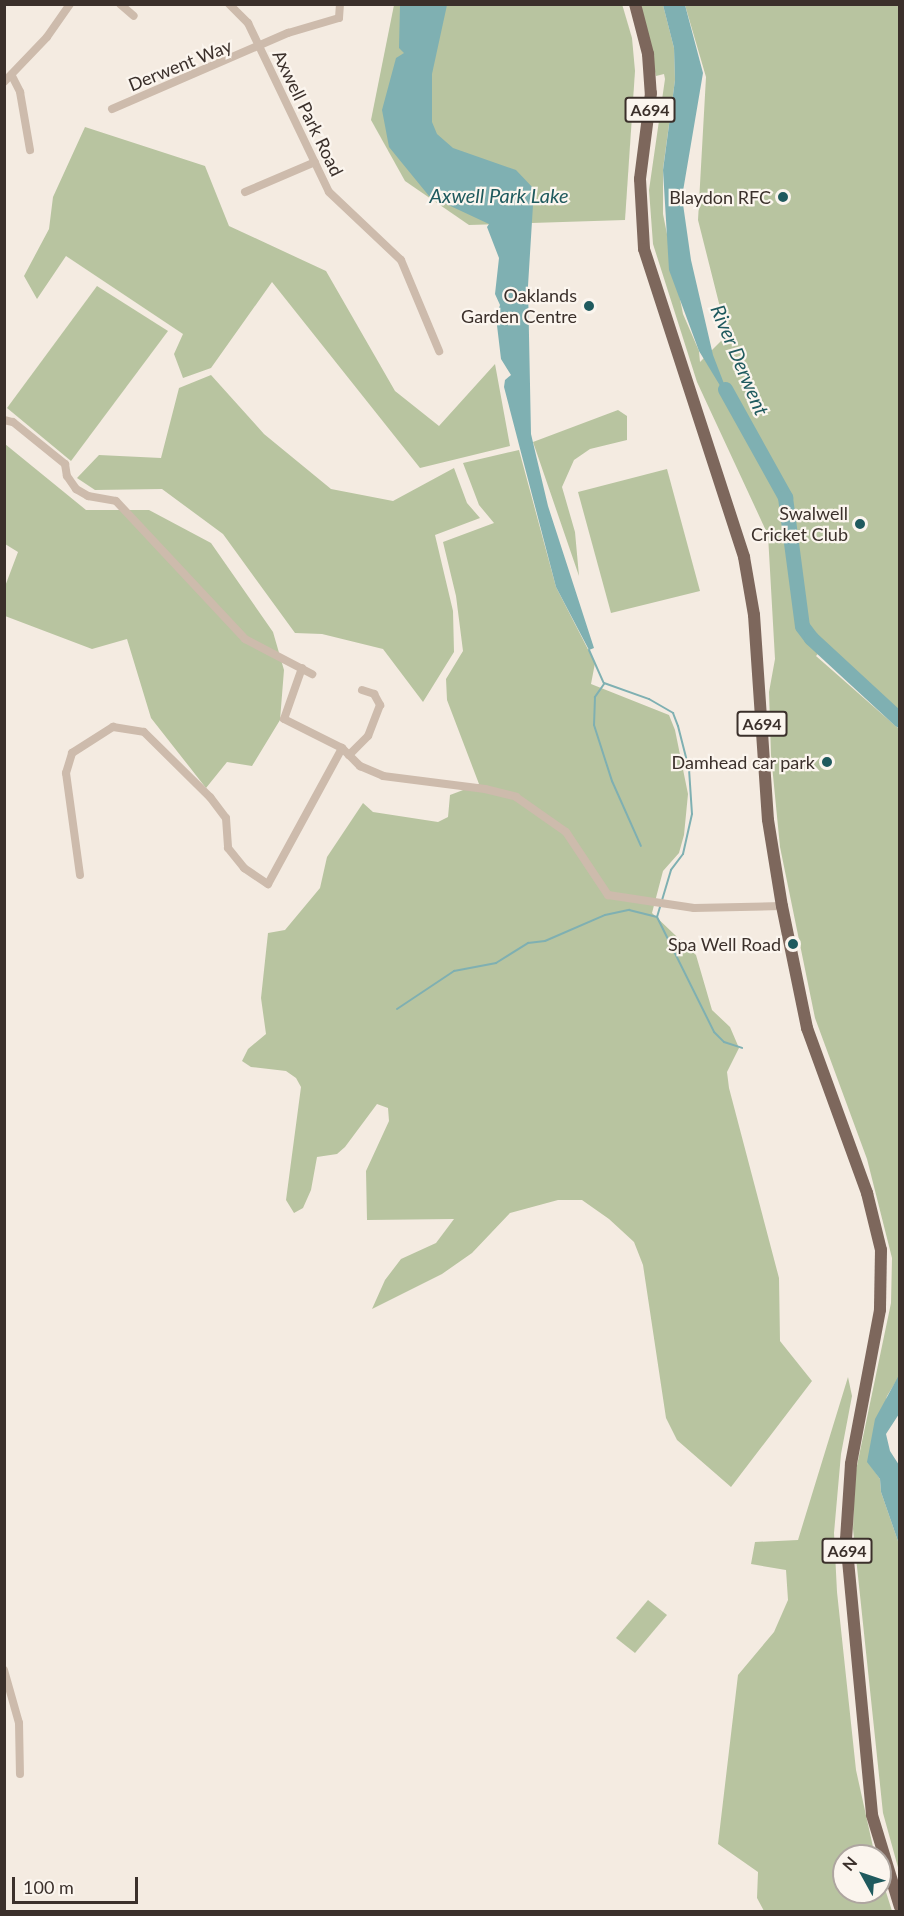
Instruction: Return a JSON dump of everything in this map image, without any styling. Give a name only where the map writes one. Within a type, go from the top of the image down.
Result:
[{"type":"main road","name":"A694","points":[[635,4],[648,54],[651,93],[640,179],[642,241],[650,276],[737,532],[750,587],[768,820],[782,906],[807,1028],[867,1193],[881,1250],[880,1310],[851,1464],[846,1539],[872,1815],[900,1907]]},
{"type":"street","points":[[4,82],[12,76],[70,4]]},
{"type":"street","points":[[120,4],[134,16]]},
{"type":"street","name":"Axwell Park Road","points":[[229,4],[248,23],[329,192],[401,260],[439,351]]},
{"type":"street","name":"Derwent Way","points":[[112,109],[260,48],[288,33],[339,18],[340,4]]},
{"type":"street","points":[[12,76],[20,92],[30,150]]},
{"type":"street","points":[[244,192],[315,162]]},
{"type":"street","points":[[4,420],[13,422],[64,464],[67,476],[76,489],[88,496],[116,501],[245,639],[312,674]]},
{"type":"street","points":[[302,668],[284,719],[342,748],[360,766],[383,776],[485,789],[516,798],[567,832],[608,896],[642,903],[674,906],[748,909],[782,906]]},
{"type":"street","points":[[349,755],[368,736],[380,705],[374,694],[362,690]]},
{"type":"street","points":[[80,875],[66,773],[72,753],[113,727],[144,732],[210,797],[226,818],[228,848],[244,868],[268,884],[342,748]]},
{"type":"street","points":[[4,1670],[19,1723],[20,1774]]},
{"type":"green space","points":[[622,4],[632,38],[635,71],[625,220],[469,225],[405,181],[371,120],[394,5]]},
{"type":"green space","points":[[641,5],[663,5],[674,48],[675,80],[663,169],[663,214],[683,314],[699,351],[700,362],[727,335],[698,220],[706,77],[685,5],[899,5],[899,711],[827,644],[816,656],[899,729],[900,1375],[887,1396],[868,1462],[880,1479],[881,1492],[899,1544],[899,1871],[883,1813],[853,1529],[855,1475],[891,1303],[892,1258],[867,1159],[815,1018],[780,847],[771,755],[769,692],[775,659],[768,535],[697,382],[653,244],[649,190],[665,79],[664,74],[656,76]]},
{"type":"green space","points":[[85,127],[205,166],[229,226],[326,271],[395,391],[439,426],[495,364],[510,446],[420,468],[272,282],[211,368],[183,378],[174,354],[183,334],[66,256],[37,299],[24,276],[49,229],[53,197]]},
{"type":"green space","points":[[97,286],[168,331],[71,461],[7,408]]},
{"type":"green space","points":[[211,375],[264,434],[331,489],[393,501],[454,468],[467,503],[480,518],[435,535],[453,611],[454,652],[423,702],[383,649],[322,634],[295,633],[223,534],[162,489],[95,490],[77,478],[99,455],[161,458],[179,388]]},
{"type":"green space","points":[[618,410],[627,416],[627,440],[590,449],[574,460],[562,487],[575,532],[579,576],[533,442]]},
{"type":"green space","points":[[5,444],[86,510],[149,510],[211,543],[273,632],[284,670],[280,720],[252,766],[227,762],[206,788],[151,718],[127,639],[92,649],[5,616],[4,589],[18,552],[5,544]]},
{"type":"green space","points":[[519,450],[556,587],[595,663],[591,684],[669,715],[675,730],[688,794],[684,835],[679,853],[663,871],[652,913],[696,955],[712,1010],[730,1027],[739,1048],[727,1072],[729,1088],[779,1278],[780,1341],[812,1381],[731,1487],[677,1440],[666,1418],[643,1265],[634,1242],[609,1219],[582,1200],[558,1200],[510,1213],[472,1253],[442,1274],[372,1309],[385,1280],[401,1259],[436,1243],[454,1219],[367,1220],[366,1171],[389,1121],[388,1108],[377,1104],[345,1147],[337,1154],[317,1157],[311,1190],[303,1208],[294,1213],[286,1200],[301,1087],[296,1078],[286,1071],[251,1067],[242,1061],[248,1049],[266,1034],[261,998],[268,933],[285,930],[320,888],[327,857],[363,803],[373,812],[438,822],[448,817],[450,795],[479,784],[447,700],[446,679],[463,651],[456,596],[443,542],[494,523],[479,505],[463,463]]},
{"type":"green space","points":[[667,469],[700,591],[611,613],[578,492]]},
{"type":"green space","points":[[848,1377],[852,1396],[841,1454],[834,1533],[837,1592],[856,1770],[872,1844],[832,1844],[832,1904],[890,1904],[892,1911],[764,1911],[757,1898],[758,1872],[718,1844],[738,1675],[774,1632],[788,1600],[786,1570],[751,1564],[755,1542],[798,1540]]},
{"type":"green space","points":[[648,1600],[667,1615],[635,1653],[616,1638]]},
{"type":"water","name":"Axwell Park Lake","points":[[400,5],[447,5],[432,74],[432,122],[437,134],[453,148],[516,170],[534,189],[528,286],[531,434],[548,506],[594,648],[589,650],[556,587],[504,387],[505,380],[511,375],[501,359],[496,317],[500,305],[495,294],[499,258],[487,227],[489,224],[429,196],[389,147],[382,110],[396,58],[404,53],[399,48]]},
{"type":"water","points":[[663,5],[685,5],[703,73],[682,197],[691,260],[713,355],[733,407],[699,351],[669,270],[663,170],[675,80],[674,48]]},
{"type":"water","points":[[899,1375],[899,1414],[886,1434],[890,1451],[899,1465],[899,1544],[881,1492],[880,1479],[867,1462],[875,1419]]},
{"type":"waterway","name":"River Derwent","points":[[725,389],[785,497],[802,626],[811,638],[900,720]]},
{"type":"waterway","points":[[589,650],[604,683],[649,699],[673,713],[678,726],[689,769],[692,814],[683,854],[671,870],[657,917],[714,1032],[724,1042],[742,1048]]},
{"type":"waterway","points":[[604,684],[595,697],[594,725],[612,781],[641,846]]},
{"type":"waterway","points":[[397,1009],[454,971],[496,963],[528,943],[545,941],[605,915],[629,910],[657,917]]},
{"type":"place","name":"Blaydon RFC","points":[[783,197]]},
{"type":"place","name":"Oaklands Garden Centre","points":[[589,306]]},
{"type":"place","name":"Swalwell Cricket Club","points":[[860,524]]},
{"type":"place","name":"Damhead car park","points":[[827,762]]},
{"type":"place","name":"Spa Well Road","points":[[793,944]]}]
